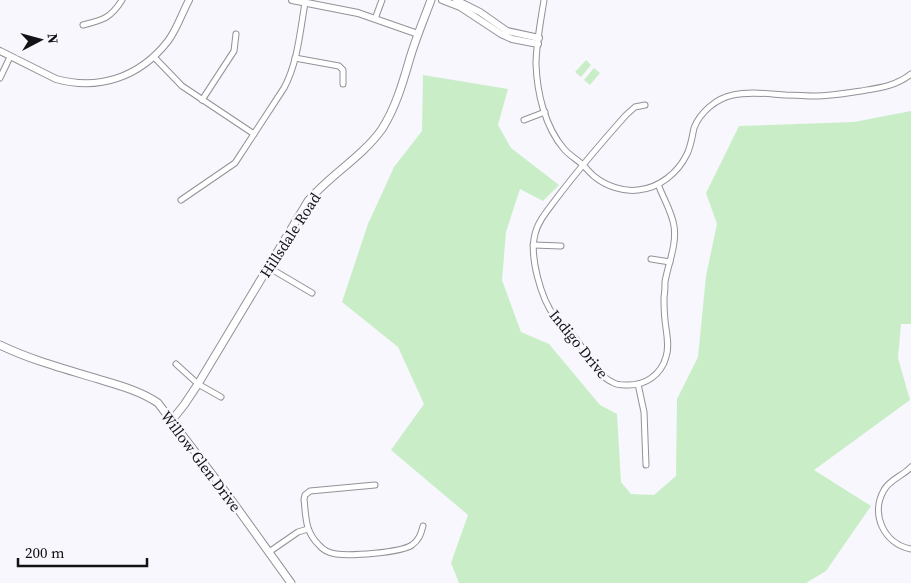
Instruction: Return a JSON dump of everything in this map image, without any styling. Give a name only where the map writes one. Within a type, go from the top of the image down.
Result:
[{"type":"main road","name":"Hillsdale Road","points":[[172,420],[198,384],[308,201],[366,148],[390,116],[431,0]]},
{"type":"main road","name":"Willow Glen Drive","points":[[0,345],[29,357],[120,386],[158,403],[291,583]]},
{"type":"street","points":[[84,25],[103,20],[110,15],[122,0]]},
{"type":"street","points":[[0,51],[56,79],[70,82],[85,84],[122,77],[136,70],[154,56],[169,40],[189,0]]},
{"type":"street","points":[[292,0],[358,13],[418,34]]},
{"type":"street","points":[[375,19],[382,0]]},
{"type":"street","points":[[442,0],[460,7],[506,37],[539,41]]},
{"type":"street","points":[[456,0],[480,12],[507,31],[539,41]]},
{"type":"street","points":[[544,0],[536,63],[537,80],[545,112],[553,133],[564,150],[596,178],[622,190],[640,190],[658,184],[671,176],[683,162],[695,128],[704,113],[712,105],[725,97],[735,94],[752,93],[836,95],[889,86],[911,74]]},
{"type":"street","points":[[181,200],[235,162],[284,88],[290,77],[295,58],[305,3]]},
{"type":"street","points":[[202,100],[234,51],[236,34]]},
{"type":"street","points":[[154,56],[182,86],[254,134]]},
{"type":"street","points":[[0,78],[10,57]]},
{"type":"street","points":[[295,58],[339,66],[343,70],[343,84]]},
{"type":"street","name":"Indigo Drive","points":[[638,384],[611,382],[602,375],[575,337],[555,317],[542,293],[533,245],[536,230],[543,216],[583,165],[626,115],[635,107],[645,105]]},
{"type":"street","points":[[524,120],[545,112]]},
{"type":"street","points":[[646,465],[644,412],[638,384],[654,377],[660,370],[666,357],[668,343],[664,320],[665,282],[675,238],[673,218],[658,184]]},
{"type":"street","points":[[533,245],[562,246]]},
{"type":"street","points":[[651,258],[670,262]]},
{"type":"street","points":[[268,267],[312,293]]},
{"type":"street","points":[[176,364],[198,384],[221,397]]},
{"type":"street","points":[[911,467],[884,489],[880,499],[879,517],[884,530],[890,538],[899,545],[911,549]]},
{"type":"street","points":[[375,485],[310,491],[305,495],[308,530],[324,550],[346,555],[408,547],[420,538],[423,526]]},
{"type":"street","points":[[269,552],[298,532],[308,530]]},
{"type":"green space","points":[[586,60],[591,65],[581,77],[575,72]]},
{"type":"green space","points":[[594,68],[600,73],[590,85],[584,80]]},
{"type":"green space","points":[[423,75],[508,89],[498,125],[511,148],[559,185],[543,201],[520,189],[506,232],[502,280],[521,332],[549,344],[600,405],[617,414],[621,482],[631,494],[654,495],[676,476],[677,399],[698,357],[706,276],[717,224],[706,193],[739,126],[854,122],[911,111],[911,324],[901,324],[898,358],[910,400],[814,470],[871,506],[826,571],[806,583],[459,583],[451,563],[468,515],[391,450],[424,404],[398,347],[342,302],[368,224],[394,167],[422,131]]}]
